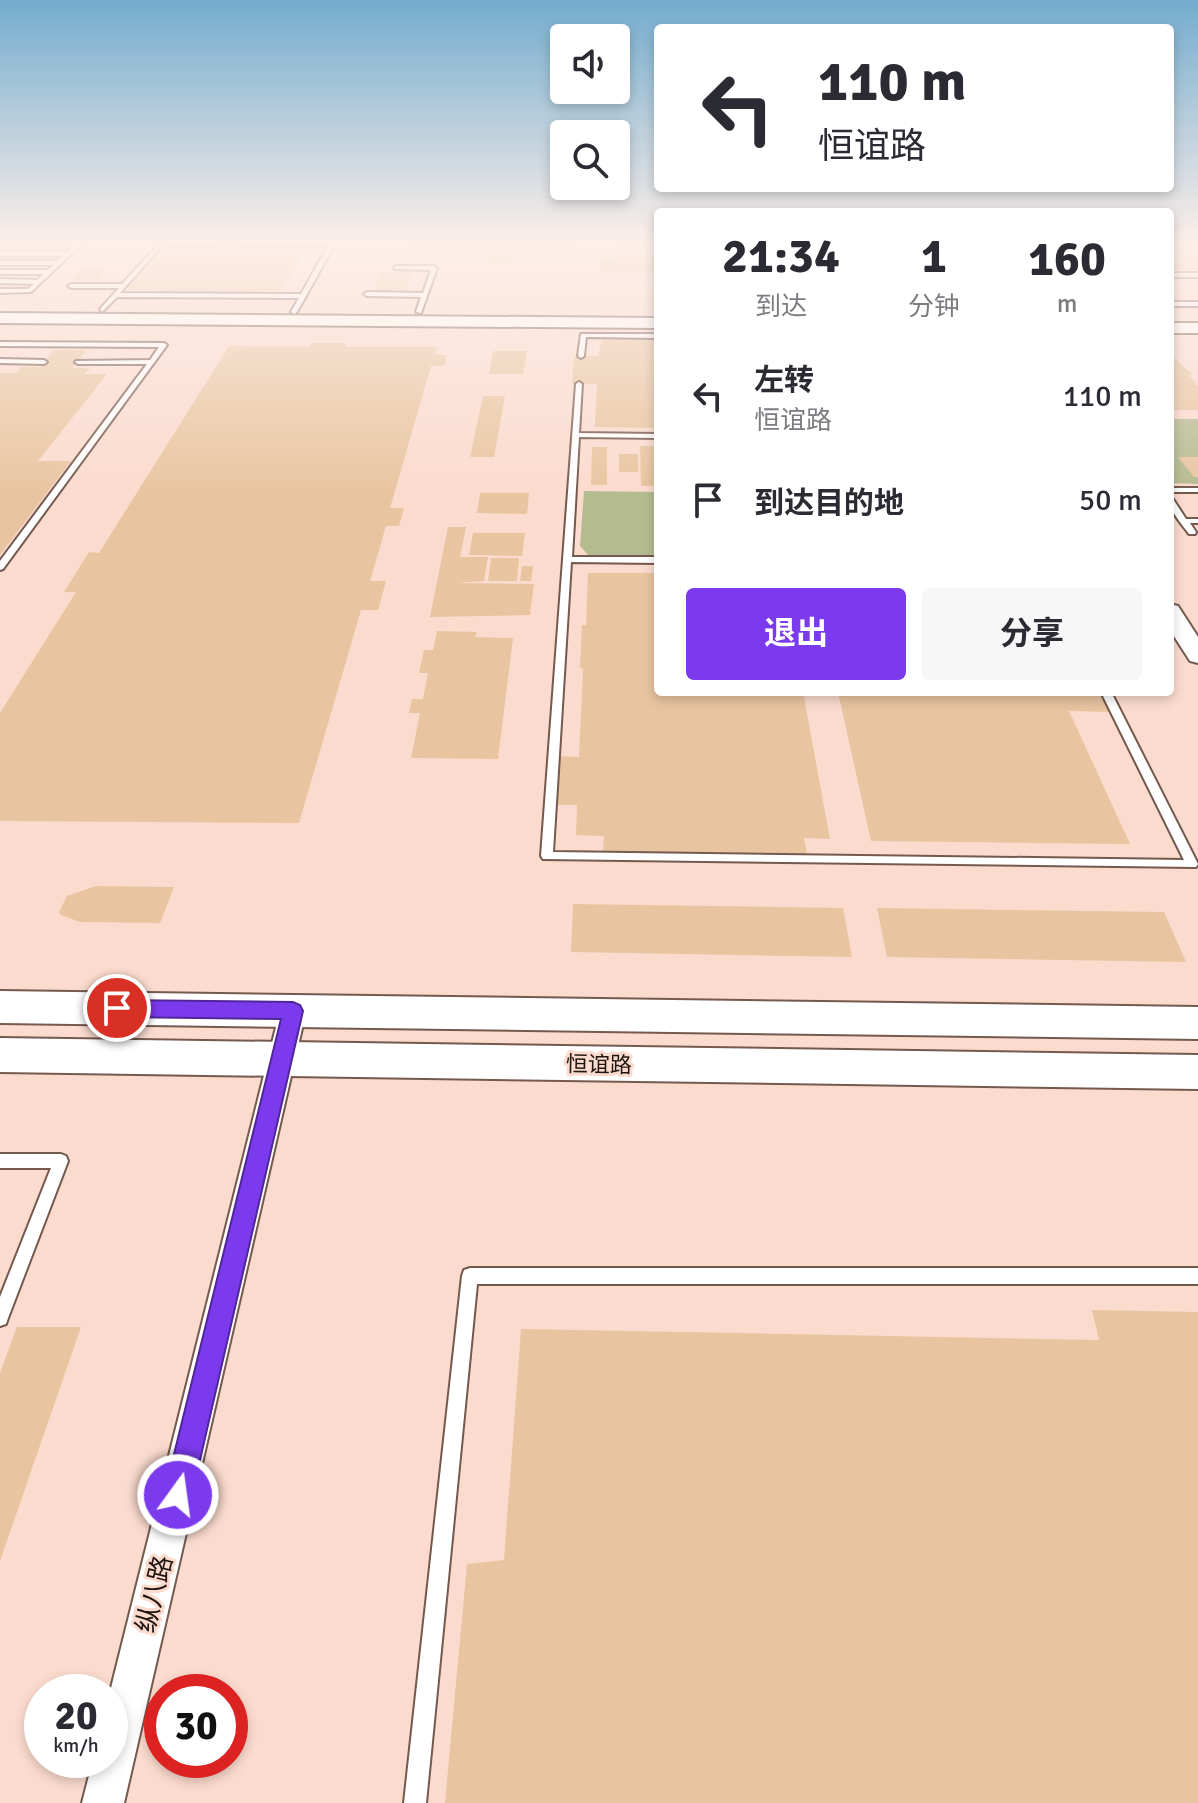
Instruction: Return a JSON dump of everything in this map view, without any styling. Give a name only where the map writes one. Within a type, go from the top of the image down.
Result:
[{"type":"main road","points":[[1174,328],[1198,328]]},
{"type":"main road","points":[[0,1007],[1198,1023]]},
{"type":"main road","name":"恒谊路","points":[[0,1055],[1198,1072]]},
{"type":"street","points":[[1174,617],[1198,656]]},
{"type":"street","name":"纵八路","points":[[103,1803],[293,1011]]},
{"type":"lane","points":[[581,356],[583,335],[654,336]]},
{"type":"lane","points":[[0,344],[164,345],[0,567]]},
{"type":"lane","points":[[0,361],[44,362]]},
{"type":"lane","points":[[78,362],[152,362]]},
{"type":"lane","points":[[579,384],[547,856],[1192,864],[1108,696]]},
{"type":"lane","points":[[576,435],[654,436]]},
{"type":"lane","points":[[1174,490],[1198,490]]},
{"type":"lane","points":[[1174,507],[1196,535]]},
{"type":"lane","points":[[1184,521],[1198,521]]},
{"type":"lane","points":[[567,559],[654,560]]},
{"type":"lane","points":[[0,1161],[61,1161],[0,1318]]},
{"type":"lane","points":[[415,1803],[470,1276],[1198,1276]]},
{"type":"green space","points":[[1174,419],[1198,419],[1198,484],[1174,483]]},
{"type":"green space","points":[[584,491],[654,492],[654,555],[588,555],[580,546]]},
{"type":"building","points":[[602,338],[654,338],[654,428],[595,427],[597,384],[572,384],[574,356],[598,356]]},
{"type":"building","points":[[311,343],[347,343],[345,347],[437,347],[435,355],[447,355],[444,366],[431,366],[390,508],[404,508],[399,526],[386,526],[370,581],[386,581],[378,610],[361,610],[299,823],[0,821],[0,713],[76,592],[64,592],[89,552],[99,553],[229,346],[309,347]]},
{"type":"building","points":[[54,350],[87,350],[72,368],[90,368],[85,374],[107,374],[38,461],[71,461],[0,555],[0,373],[16,373],[21,367],[39,367]]},
{"type":"building","points":[[493,351],[527,351],[523,374],[489,374]]},
{"type":"building","points":[[1174,358],[1193,375],[1189,375],[1198,386],[1198,410],[1174,410]]},
{"type":"building","points":[[483,396],[505,396],[494,457],[470,457]]},
{"type":"building","points":[[640,446],[654,446],[654,486],[641,486]]},
{"type":"building","points":[[592,447],[607,447],[607,485],[591,485]]},
{"type":"building","points":[[619,454],[638,454],[638,472],[619,472]]},
{"type":"building","points":[[1178,457],[1198,457],[1198,477],[1194,477]]},
{"type":"building","points":[[480,493],[529,493],[527,514],[477,513]]},
{"type":"building","points":[[448,527],[466,527],[460,557],[488,557],[484,581],[455,583],[534,584],[530,615],[430,617]]},
{"type":"building","points":[[473,533],[525,533],[522,556],[469,555]]},
{"type":"building","points":[[491,558],[519,558],[517,581],[488,581]]},
{"type":"building","points":[[522,566],[533,566],[531,581],[520,581]]},
{"type":"building","points":[[588,573],[654,573],[654,696],[804,696],[830,839],[804,838],[807,854],[603,851],[604,836],[576,835],[577,805],[554,805],[557,756],[579,757],[582,625],[586,625]]},
{"type":"building","points":[[437,631],[477,632],[475,637],[513,638],[498,759],[411,758],[420,713],[409,713],[412,699],[423,699],[428,673],[419,673],[424,650],[433,650]]},
{"type":"building","points":[[839,696],[1101,696],[1109,712],[1069,711],[1130,844],[871,841]]},
{"type":"building","points":[[96,886],[174,887],[160,923],[80,922],[61,915],[59,912],[67,896]]},
{"type":"building","points":[[573,904],[843,908],[852,957],[571,952]]},
{"type":"building","points":[[877,908],[1164,912],[1186,962],[887,957]]},
{"type":"building","points":[[1092,1310],[1198,1312],[1198,1803],[445,1803],[467,1564],[504,1560],[521,1329],[1099,1340]]},
{"type":"building","points":[[17,1327],[81,1327],[0,1561],[0,1373]]},
{"type":"route","points":[[117,1008],[293,1011],[178,1495]]}]
